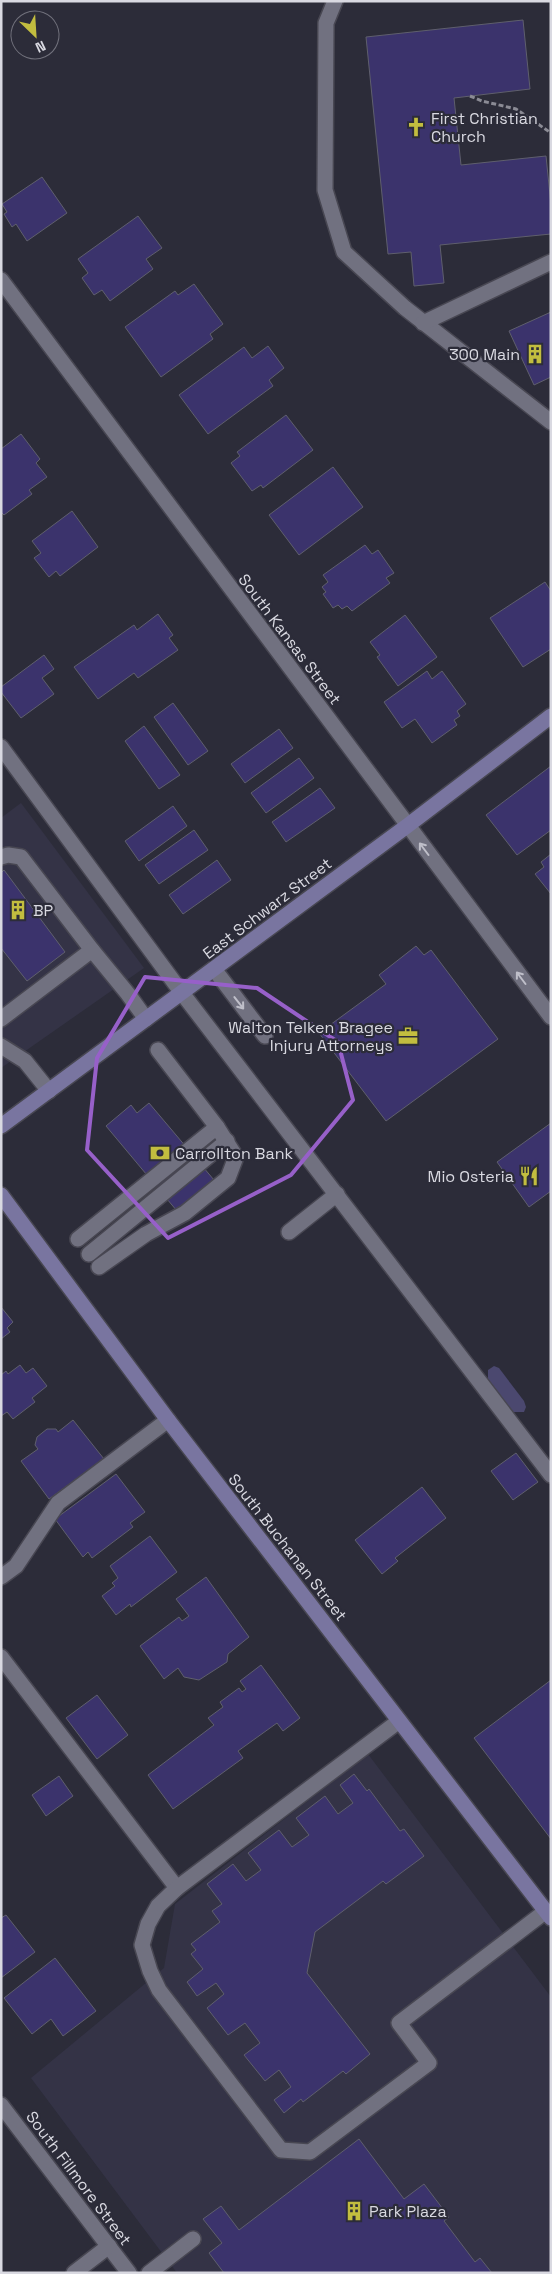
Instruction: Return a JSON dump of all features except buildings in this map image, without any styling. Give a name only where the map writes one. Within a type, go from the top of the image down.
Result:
[{"type":"main road","name":"East Schwarz Street","points":[[1,1126],[407,826],[551,716]]},
{"type":"main road","name":"South Buchanan Street","points":[[1,1195],[168,1420],[399,1721],[549,1912]]},
{"type":"street","points":[[336,1],[326,23],[325,190],[344,252],[423,323],[551,422]]},
{"type":"street","points":[[423,323],[551,262]]},
{"type":"street","name":"South Kansas Street","points":[[1,280],[551,1017]]},
{"type":"street","points":[[1,747],[182,992],[551,1475]]},
{"type":"street","points":[[1,857],[8,855],[21,857],[128,994],[146,1020]]},
{"type":"street","points":[[1,1018],[92,950]]},
{"type":"street","points":[[214,969],[265,1036]]},
{"type":"street","points":[[1,1046],[25,1061],[49,1091]]},
{"type":"street","points":[[99,1267],[146,1234],[185,1212],[228,1178],[236,1157],[228,1141],[158,1050]]},
{"type":"street","points":[[78,1239],[217,1127]]},
{"type":"street","points":[[89,1254],[228,1141]]},
{"type":"street","points":[[289,1232],[336,1194]]},
{"type":"street","points":[[1,1578],[16,1566],[58,1504],[168,1420]]},
{"type":"street","points":[[1,1657],[177,1888]]},
{"type":"street","points":[[399,1721],[177,1888],[158,1906],[146,1931],[142,1945],[150,1971],[159,1990],[280,2150],[310,2152],[429,2063],[399,2023],[549,1912]]},
{"type":"street","name":"South Fillmore Street","points":[[1,2105],[129,2273]]},
{"type":"street","points":[[149,2273],[193,2239]]},
{"type":"street","points":[[74,2273],[109,2246]]},
{"type":"path","points":[[470,96],[482,101],[516,109],[551,132]]},
{"type":"highlighted area","points":[[145,977],[257,988],[338,1042],[353,1100],[291,1175],[168,1238],[87,1150],[97,1058]]},
{"type":"shaded area","points":[[21,803],[144,968],[1,1068],[1,818]]},
{"type":"shaded area","points":[[494,1366],[499,1368],[524,1401],[526,1407],[524,1412],[513,1412],[488,1379],[488,1370]]},
{"type":"shaded area","points":[[368,1754],[551,1997],[551,2273],[177,2273],[31,2078],[164,1968],[175,1904]]},
{"type":"place","name":"First Christian Church","points":[[416,127]]},
{"type":"place","name":"300 Main","points":[[535,354]]},
{"type":"place","name":"BP","points":[[18,910]]},
{"type":"place","name":"Walton Telken Bragee Injury Attorneys","points":[[408,1036]]},
{"type":"place","name":"Carrollton Bank","points":[[160,1153]]},
{"type":"place","name":"Mio Osteria","points":[[529,1176]]},
{"type":"place","name":"Park Plaza","points":[[354,2211]]}]
